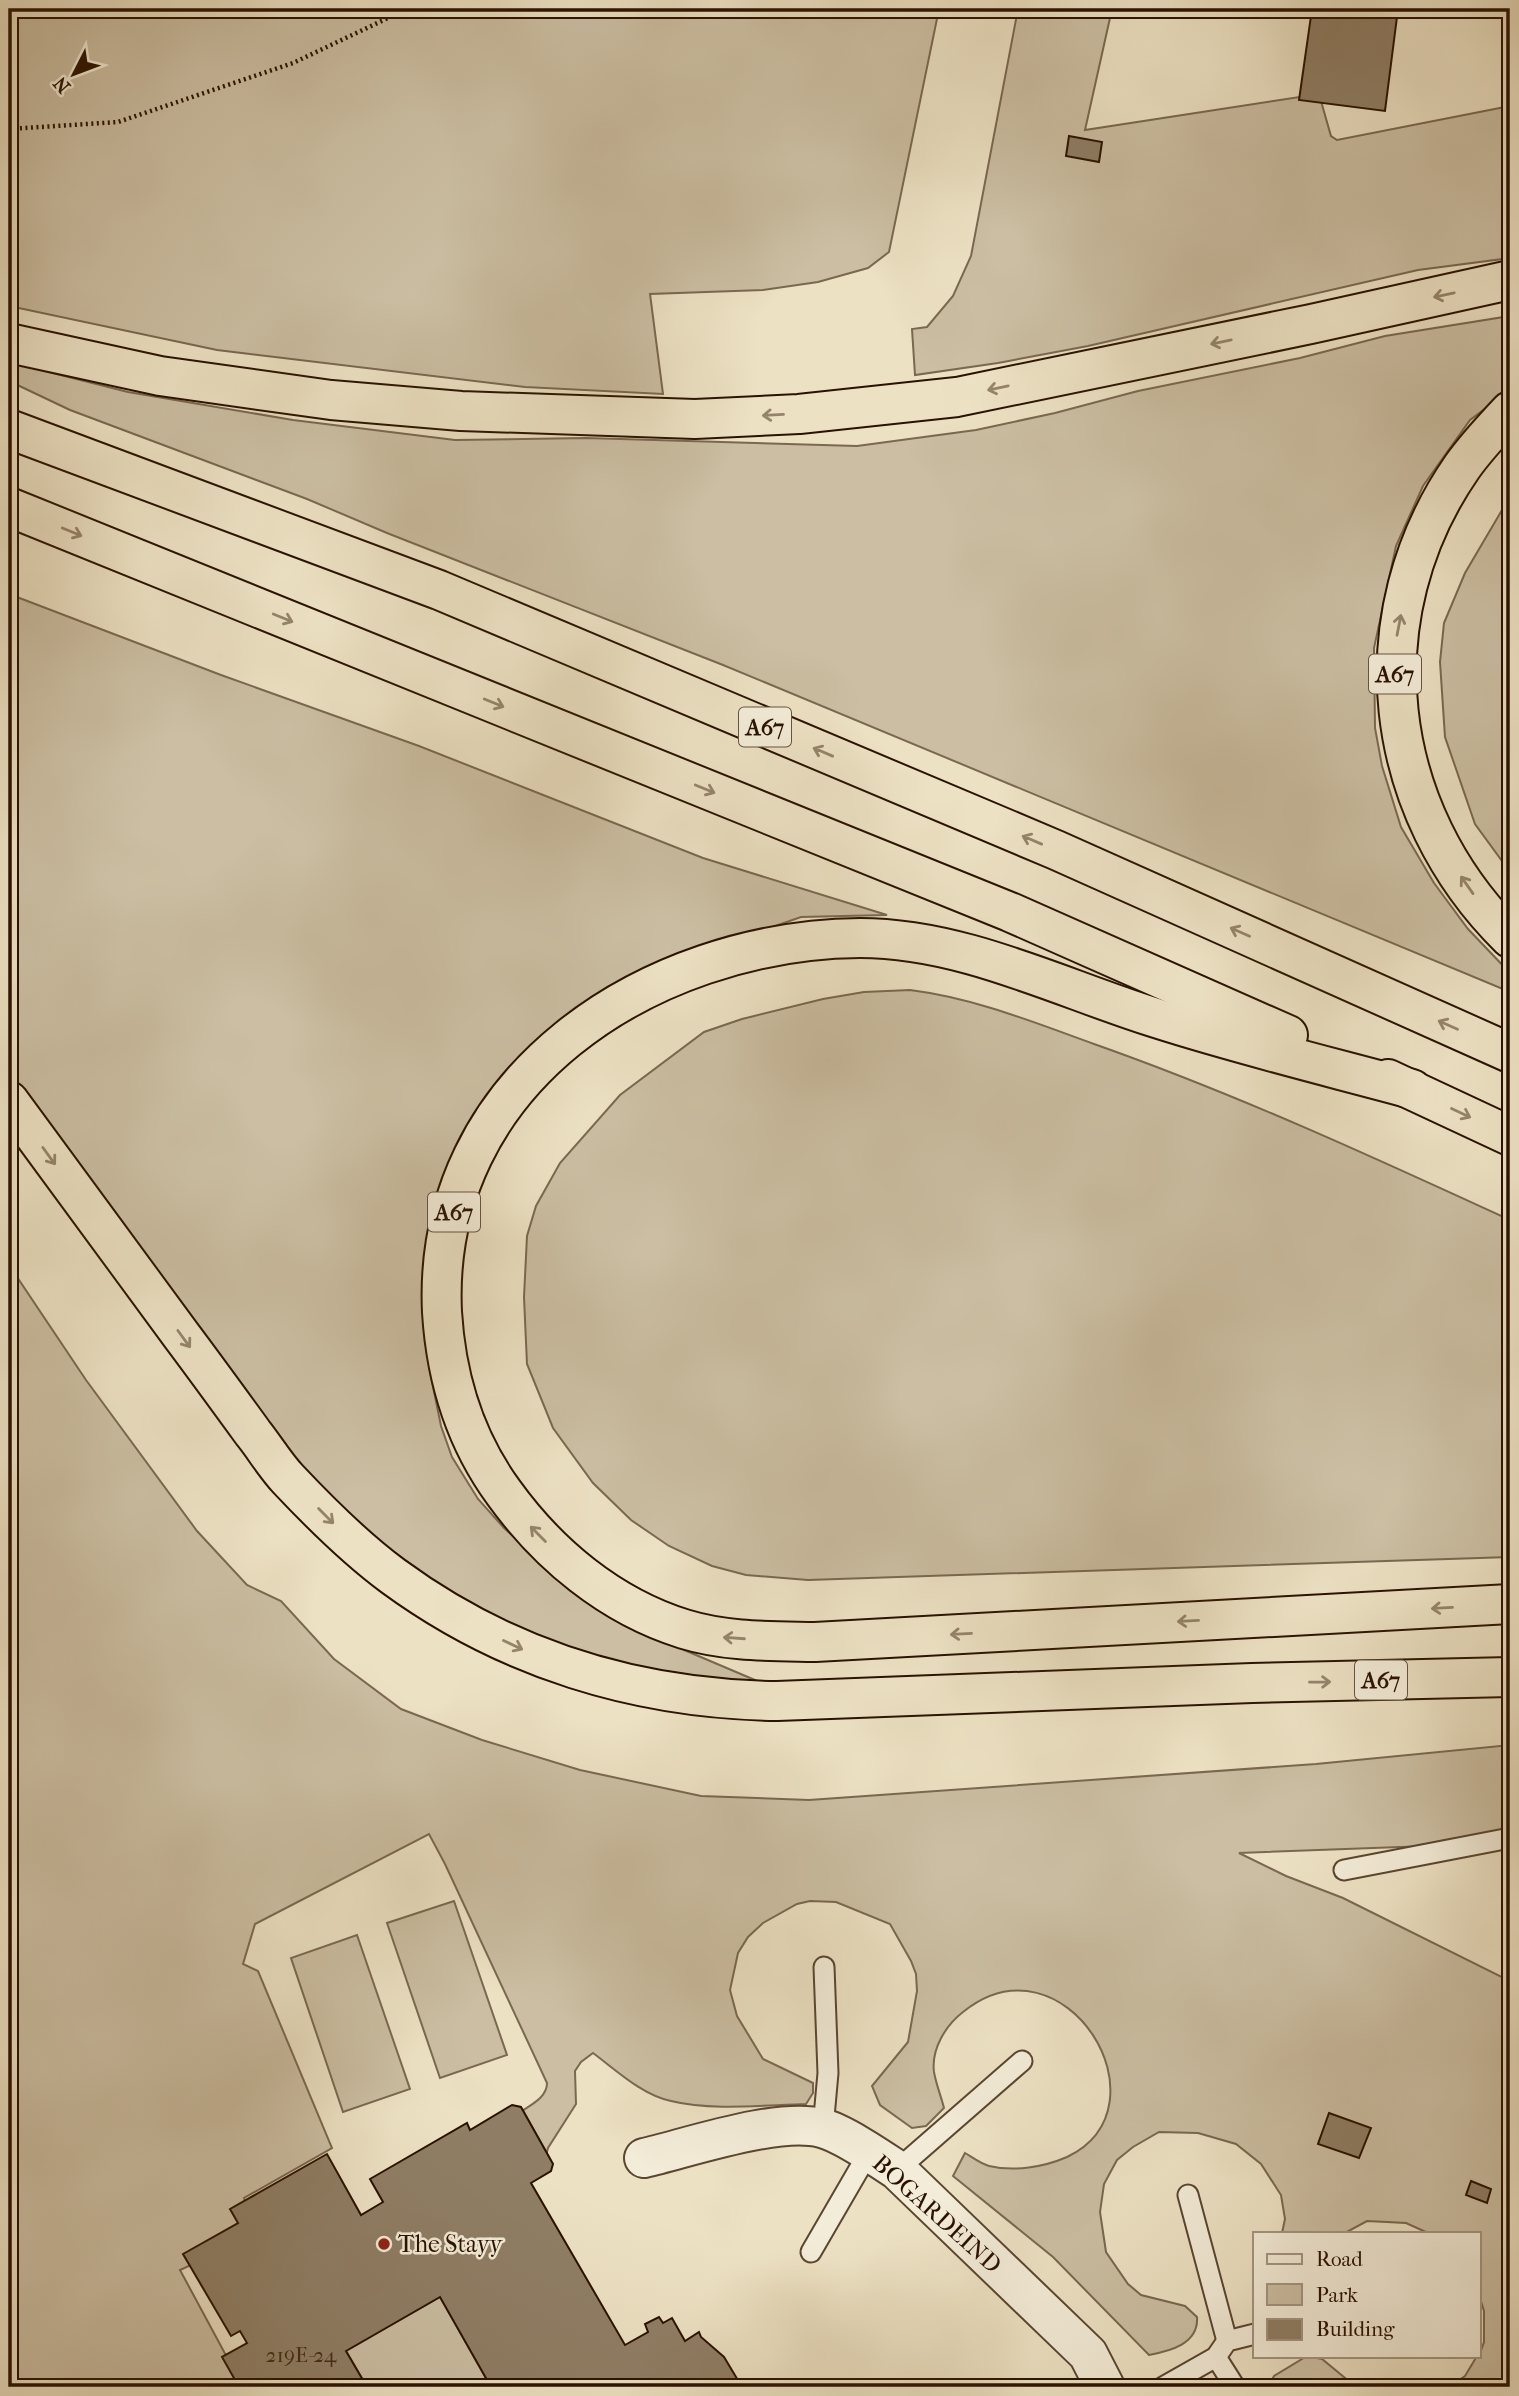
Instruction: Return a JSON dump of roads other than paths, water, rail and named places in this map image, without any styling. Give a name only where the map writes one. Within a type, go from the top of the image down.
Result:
[{"type":"highway","points":[[9,343],[160,376],[331,400],[461,411],[695,419],[799,414],[957,397],[1510,280]]},
{"type":"highway","name":"A67","points":[[1510,411],[1484,438],[1461,468],[1437,510],[1418,553],[1405,594],[1397,635],[1395,671],[1396,711],[1405,752],[1430,826],[1469,888],[1510,938]]},
{"type":"highway","name":"A67","points":[[9,429],[439,590],[1056,850],[1510,1053]]},
{"type":"highway","name":"A67","points":[[9,507],[1010,912],[1412,1089],[1510,1136]]},
{"type":"highway","name":"A67","points":[[1412,1089],[1159,1019],[958,950],[907,941],[860,938],[757,948],[712,960],[664,979],[620,1001],[581,1027],[542,1060],[487,1131],[463,1179],[451,1224],[441,1277],[445,1353],[472,1442],[523,1520],[577,1572],[613,1597],[654,1618],[686,1630],[721,1637],[815,1642],[1510,1604]]},
{"type":"highway","name":"A67","points":[[9,1101],[286,1477],[360,1549],[393,1576],[485,1632],[580,1672],[676,1694],[727,1700],[777,1701],[1510,1677]]},
{"type":"street","name":"BOGARDEIND","points":[[644,2158],[779,2125],[823,2128],[883,2161],[1088,2354],[1105,2387]]},
{"type":"lane","points":[[1344,1870],[1510,1838]]},
{"type":"lane","points":[[823,2128],[828,2073],[824,1967]]},
{"type":"lane","points":[[811,2252],[883,2161],[1022,2061]]},
{"type":"lane","points":[[1188,2195],[1222,2349],[1235,2387]]},
{"type":"lane","points":[[1163,2387],[1222,2349],[1253,2334]]},
{"type":"place","name":"The Stayy","points":[[384,2244]]}]
